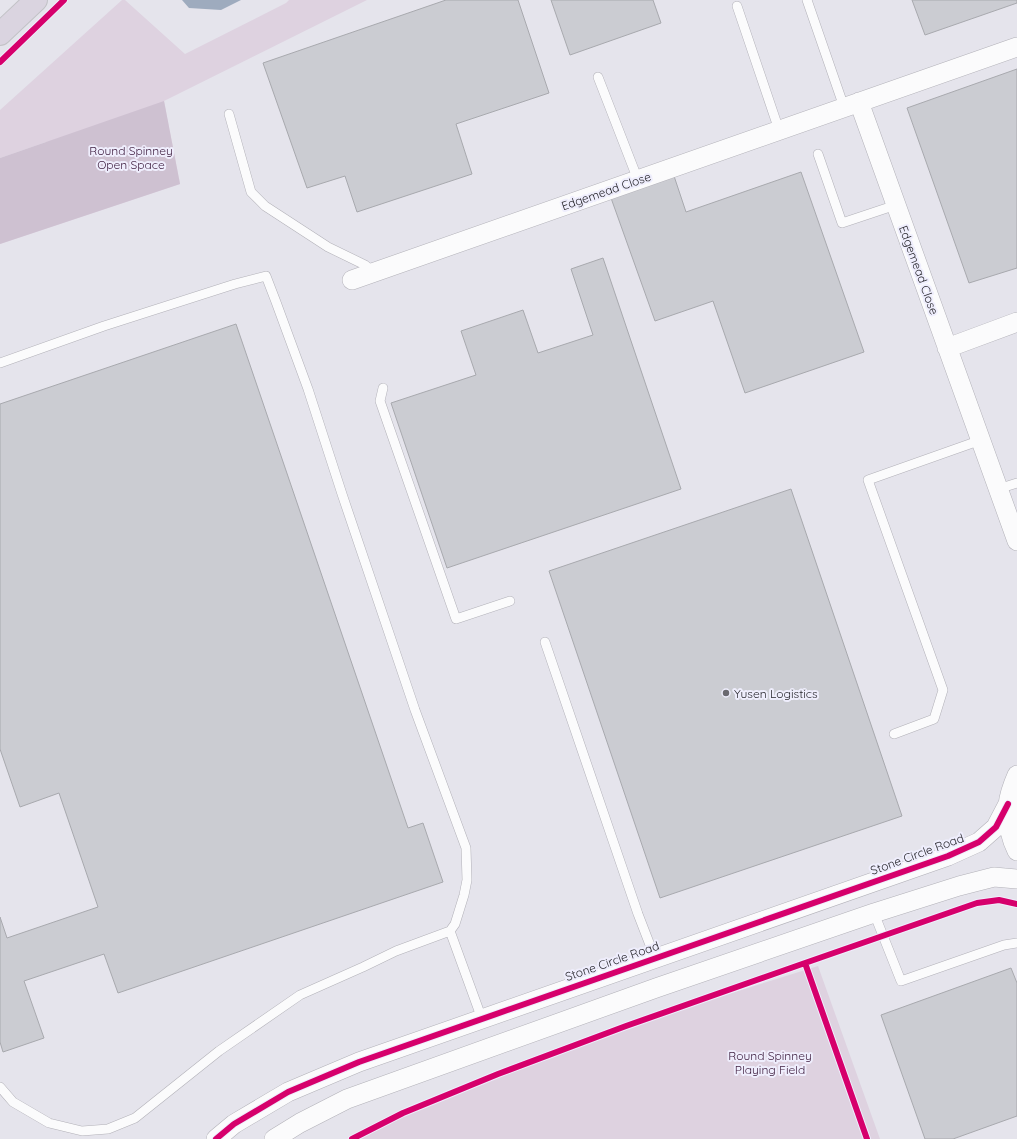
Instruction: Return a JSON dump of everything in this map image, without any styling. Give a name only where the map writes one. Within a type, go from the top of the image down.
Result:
[{"type":"highway","points":[[0,34],[36,0]]},
{"type":"street","name":"Edgemead Close","points":[[352,280],[1017,47]]},
{"type":"street","name":"Edgemead Close","points":[[852,105],[896,205],[1017,541]]},
{"type":"street","points":[[947,348],[1017,322]]},
{"type":"street","name":"Stone Circle Road","points":[[216,1139],[234,1124],[288,1092],[359,1062],[948,856],[979,842],[996,827],[1008,804],[1017,775]]},
{"type":"street","name":"Stone Circle Road","points":[[1008,804],[1009,827],[1017,850]]},
{"type":"street","points":[[274,1139],[300,1123],[347,1099],[656,988],[874,913],[959,886],[994,878],[1017,879]]},
{"type":"lane","points":[[807,0],[852,105]]},
{"type":"lane","points":[[737,6],[779,130]]},
{"type":"lane","points":[[598,77],[638,180]]},
{"type":"lane","points":[[229,114],[251,192],[264,206],[328,247],[365,265],[373,272]]},
{"type":"lane","points":[[818,154],[842,223],[896,205]]},
{"type":"lane","points":[[0,363],[104,326],[235,284],[266,276],[308,389],[415,710],[466,848],[467,880],[455,924],[450,931],[396,951],[300,995],[219,1051],[135,1118],[108,1129],[82,1131],[49,1123],[13,1102],[0,1087]]},
{"type":"lane","points":[[383,388],[380,401],[456,619],[510,601]]},
{"type":"lane","points":[[894,734],[934,719],[943,690],[868,480],[981,440]]},
{"type":"lane","points":[[998,489],[1017,483]]},
{"type":"lane","points":[[545,642],[654,958]]},
{"type":"lane","points":[[874,913],[901,981],[1004,945],[1017,943]]},
{"type":"lane","points":[[450,931],[482,1019]]},
{"type":"green space","points":[[122,0],[125,0],[185,54],[286,3],[289,0],[367,0],[164,101],[180,184],[0,244],[46,142],[0,158],[0,110]]},
{"type":"green space","name":"Round Spinney Open Space","points":[[164,101],[180,184],[0,244],[0,158]]},
{"type":"green space","name":"Round Spinney Playing Field","points":[[818,966],[880,1139],[352,1139],[403,1113],[498,1074],[626,1026]]},
{"type":"water","points":[[182,0],[241,0],[221,10],[189,8]]},
{"type":"building","points":[[446,0],[518,0],[549,93],[456,124],[472,174],[357,212],[345,176],[307,188],[263,63]]},
{"type":"building","points":[[551,0],[653,0],[661,23],[570,55]]},
{"type":"building","points":[[912,0],[1017,0],[1017,3],[925,35]]},
{"type":"building","points":[[1017,69],[1017,268],[969,283],[907,108]]},
{"type":"building","points":[[801,172],[864,352],[745,393],[713,301],[655,321],[611,198],[674,176],[686,212]]},
{"type":"building","points":[[603,258],[681,489],[447,568],[391,403],[476,375],[461,331],[523,310],[538,353],[593,335],[571,269]]},
{"type":"building","points":[[236,324],[408,828],[423,823],[443,882],[118,993],[104,954],[24,981],[44,1038],[3,1052],[0,1042],[0,917],[7,938],[98,907],[59,793],[20,807],[0,749],[0,404]]},
{"type":"building","name":"Yusen Logistics","points":[[791,489],[902,816],[660,898],[549,571]]},
{"type":"building","points":[[1011,968],[1017,983],[1017,1116],[953,1139],[925,1139],[881,1015]]},
{"type":"cycle path","points":[[0,62],[64,0]]},
{"type":"cycle path","points":[[216,1139],[234,1124],[288,1092],[359,1062],[948,856],[979,842],[996,827],[1008,804]]},
{"type":"cycle path","points":[[805,963],[977,903],[999,900],[1017,904]]},
{"type":"cycle path","points":[[352,1139],[403,1113],[498,1074],[626,1026],[805,963],[867,1139]]},
{"type":"place","name":"Yusen Logistics","points":[[726,693]]}]
